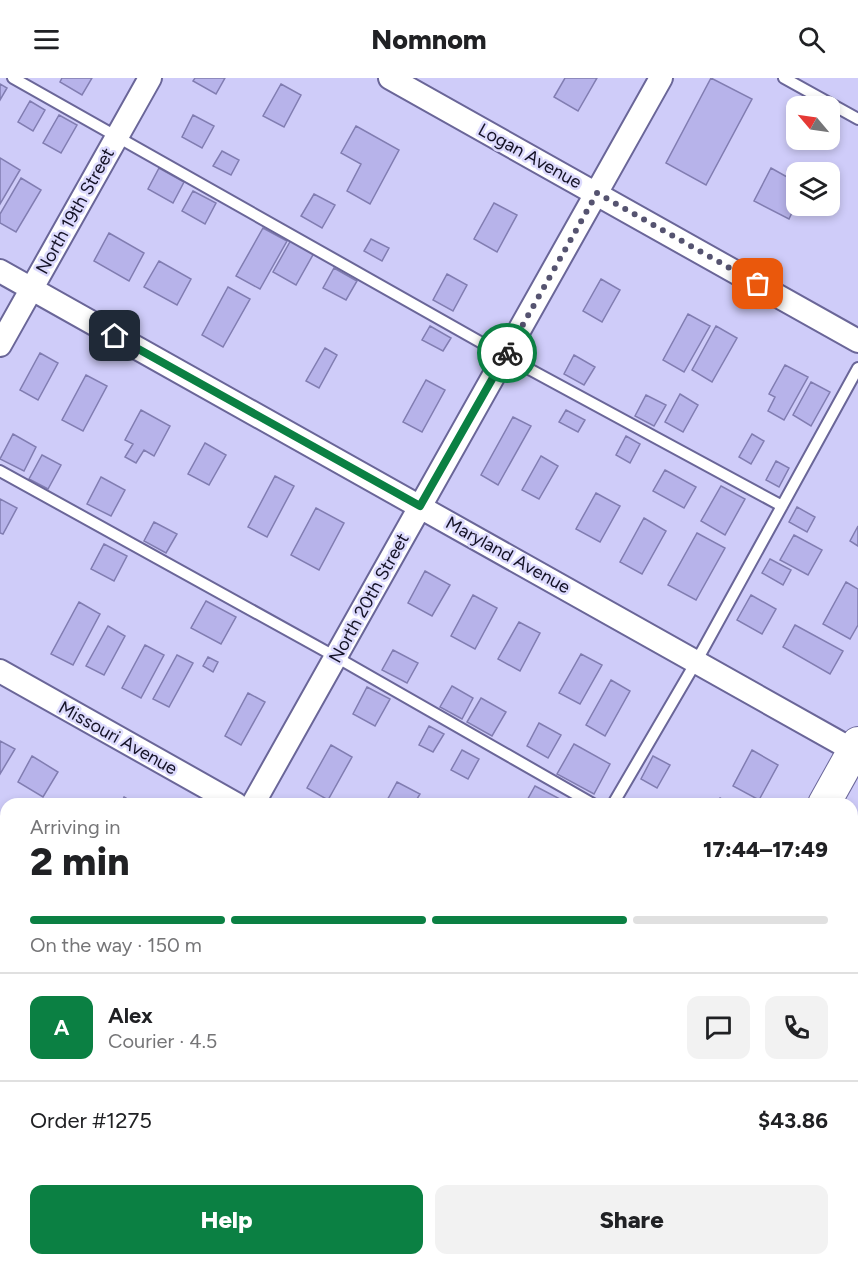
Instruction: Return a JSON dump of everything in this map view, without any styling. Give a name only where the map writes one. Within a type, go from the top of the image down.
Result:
[{"type":"street","name":"North 19th Street","points":[[0,345],[150,78]]},
{"type":"street","name":"Logan Avenue","points":[[390,78],[858,341]]},
{"type":"street","name":"North 20th Street","points":[[256,798],[661,78]]},
{"type":"street","name":"Maryland Avenue","points":[[0,271],[696,662],[856,749]]},
{"type":"street","name":"Missouri Avenue","points":[[0,671],[225,798]]},
{"type":"street","points":[[827,798],[856,749]]},
{"type":"lane","points":[[13,78],[505,356],[782,506]]},
{"type":"lane","points":[[784,78],[858,119]]},
{"type":"lane","points":[[617,798],[696,662],[858,368]]},
{"type":"lane","points":[[0,471],[336,657],[583,798]]},
{"type":"building","points":[[62,78],[92,78],[82,95],[60,82]]},
{"type":"building","points":[[195,78],[225,78],[216,94],[193,81]]},
{"type":"building","points":[[565,78],[597,78],[578,111],[554,97]]},
{"type":"building","points":[[711,78],[752,99],[706,185],[666,163]]},
{"type":"building","points":[[0,84],[7,88],[0,100]]},
{"type":"building","points":[[281,84],[301,95],[284,127],[263,116]]},
{"type":"building","points":[[30,101],[45,110],[33,131],[18,122]]},
{"type":"building","points":[[59,115],[77,125],[61,153],[43,143]]},
{"type":"building","points":[[193,115],[214,126],[202,148],[182,137]]},
{"type":"building","points":[[356,126],[399,150],[370,204],[347,191],[361,164],[341,153]]},
{"type":"building","points":[[222,151],[239,160],[231,175],[213,166]]},
{"type":"building","points":[[0,158],[20,170],[0,204]]},
{"type":"building","points":[[159,168],[184,182],[173,203],[148,189]]},
{"type":"building","points":[[771,168],[786,176],[786,216],[790,216],[789,219],[754,201]]},
{"type":"building","points":[[21,178],[41,190],[16,232],[0,223],[0,214]]},
{"type":"building","points":[[193,191],[216,203],[205,224],[182,211]]},
{"type":"building","points":[[314,194],[335,205],[322,228],[301,216]]},
{"type":"building","points":[[494,203],[517,215],[497,252],[474,239]]},
{"type":"building","points":[[263,228],[287,241],[260,289],[236,276]]},
{"type":"building","points":[[109,233],[144,253],[129,281],[94,261]]},
{"type":"building","points":[[371,239],[389,248],[382,261],[364,251]]},
{"type":"building","points":[[291,240],[314,253],[296,285],[273,272]]},
{"type":"building","points":[[159,261],[191,279],[177,305],[144,287]]},
{"type":"building","points":[[334,268],[357,281],[346,300],[323,288]]},
{"type":"building","points":[[447,274],[467,285],[453,311],[433,300]]},
{"type":"building","points":[[601,279],[620,290],[602,322],[583,311]]},
{"type":"building","points":[[228,287],[250,299],[223,347],[202,335]]},
{"type":"building","points":[[688,314],[710,326],[684,372],[663,360]]},
{"type":"building","points":[[430,326],[451,338],[443,351],[422,340]]},
{"type":"building","points":[[716,326],[737,338],[712,382],[692,370]]},
{"type":"building","points":[[325,348],[337,355],[319,388],[306,381]]},
{"type":"building","points":[[40,353],[58,363],[38,400],[20,390]]},
{"type":"building","points":[[574,355],[595,367],[584,385],[564,374]]},
{"type":"building","points":[[785,365],[808,377],[784,420],[768,411],[775,397],[769,394]]},
{"type":"building","points":[[86,375],[107,386],[83,431],[62,420]]},
{"type":"building","points":[[426,380],[445,390],[422,432],[403,422]]},
{"type":"building","points":[[811,382],[830,392],[811,426],[793,415]]},
{"type":"building","points":[[680,394],[698,405],[683,432],[665,422]]},
{"type":"building","points":[[646,395],[666,405],[654,426],[635,416]]},
{"type":"building","points":[[141,410],[170,426],[154,456],[144,450],[136,463],[125,457],[133,444],[125,440]]},
{"type":"building","points":[[566,410],[585,420],[578,432],[559,422]]},
{"type":"building","points":[[513,417],[531,426],[498,485],[481,475]]},
{"type":"building","points":[[13,434],[36,447],[24,471],[0,459]]},
{"type":"building","points":[[752,434],[764,441],[751,464],[739,457]]},
{"type":"building","points":[[626,436],[640,444],[630,463],[616,455]]},
{"type":"building","points":[[205,443],[226,455],[209,485],[188,474]]},
{"type":"building","points":[[42,455],[61,465],[48,489],[29,479]]},
{"type":"building","points":[[541,456],[558,466],[539,499],[522,490]]},
{"type":"building","points":[[776,461],[789,468],[779,487],[766,480]]},
{"type":"building","points":[[665,470],[696,487],[684,508],[653,491]]},
{"type":"building","points":[[275,476],[294,486],[267,537],[248,527]]},
{"type":"building","points":[[101,477],[125,490],[111,516],[87,504]]},
{"type":"building","points":[[721,486],[745,499],[725,535],[701,521]]},
{"type":"building","points":[[596,493],[620,506],[600,542],[576,529]]},
{"type":"building","points":[[0,499],[17,508],[3,534],[0,533]]},
{"type":"building","points":[[797,507],[815,517],[807,532],[789,522]]},
{"type":"building","points":[[316,508],[344,523],[319,570],[291,555]]},
{"type":"building","points":[[644,518],[666,531],[642,574],[620,562]]},
{"type":"building","points":[[154,522],[177,534],[166,553],[144,541]]},
{"type":"building","points":[[858,526],[858,546],[850,541]]},
{"type":"building","points":[[697,533],[725,548],[696,600],[668,585]]},
{"type":"building","points":[[794,535],[822,550],[808,575],[780,560]]},
{"type":"building","points":[[104,544],[127,556],[114,581],[91,569]]},
{"type":"building","points":[[770,559],[791,570],[783,585],[762,573]]},
{"type":"building","points":[[425,571],[450,585],[432,616],[408,603]]},
{"type":"building","points":[[846,582],[858,589],[858,625],[850,639],[823,624]]},
{"type":"building","points":[[473,595],[497,608],[475,649],[451,636]]},
{"type":"building","points":[[751,595],[776,609],[762,634],[737,620]]},
{"type":"building","points":[[206,601],[236,617],[221,644],[191,628]]},
{"type":"building","points":[[79,602],[100,614],[73,665],[51,654]]},
{"type":"building","points":[[519,622],[540,633],[520,671],[498,659]]},
{"type":"building","points":[[795,625],[843,651],[830,674],[783,647]]},
{"type":"building","points":[[108,626],[125,636],[104,675],[86,666]]},
{"type":"building","points":[[145,645],[164,655],[141,698],[122,688]]},
{"type":"building","points":[[393,650],[418,663],[407,683],[382,670]]},
{"type":"building","points":[[581,654],[602,665],[580,704],[559,693]]},
{"type":"building","points":[[177,655],[193,663],[169,707],[153,699]]},
{"type":"building","points":[[208,657],[218,662],[213,672],[203,666]]},
{"type":"building","points":[[611,680],[630,691],[605,736],[586,725]]},
{"type":"building","points":[[452,686],[473,698],[462,719],[440,707]]},
{"type":"building","points":[[367,687],[390,699],[375,726],[353,714]]},
{"type":"building","points":[[248,693],[265,702],[241,745],[225,736]]},
{"type":"building","points":[[481,698],[506,712],[492,736],[467,722]]},
{"type":"building","points":[[539,723],[561,735],[548,758],[527,746]]},
{"type":"building","points":[[429,726],[444,734],[433,752],[419,745]]},
{"type":"building","points":[[0,741],[15,749],[0,774]]},
{"type":"building","points":[[574,744],[610,764],[594,794],[557,774]]},
{"type":"building","points":[[331,745],[352,757],[329,798],[324,798],[307,788]]},
{"type":"building","points":[[462,750],[479,759],[468,779],[451,770]]},
{"type":"building","points":[[752,750],[778,765],[760,798],[755,798],[733,786]]},
{"type":"building","points":[[32,756],[58,772],[43,797],[18,782]]},
{"type":"building","points":[[653,756],[670,765],[657,788],[641,779]]},
{"type":"building","points":[[397,782],[420,794],[418,798],[388,798]]},
{"type":"building","points":[[535,786],[558,798],[528,798]]},
{"type":"way so far","points":[[507,353],[597,193],[758,284]]},
{"type":"route","points":[[115,336],[420,506],[507,353]]}]
